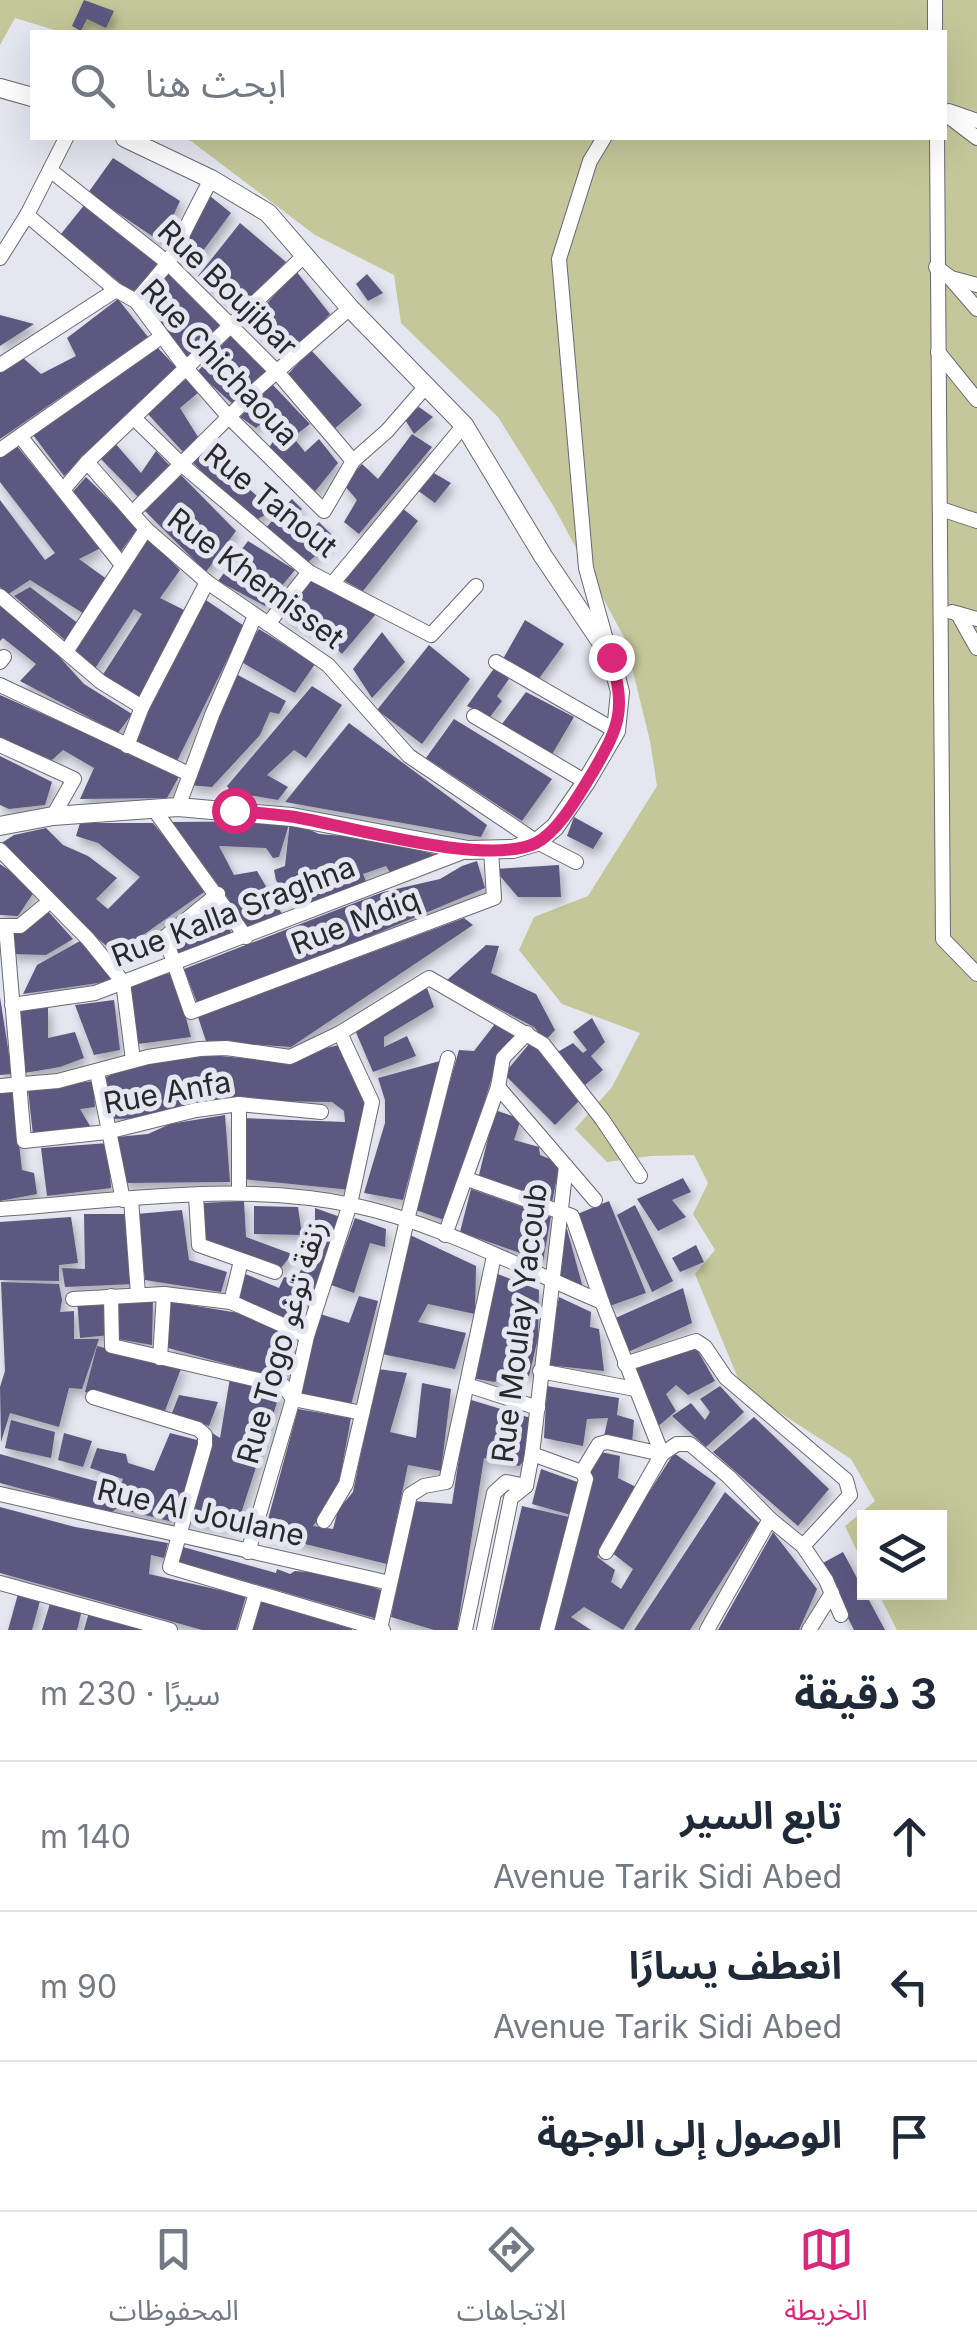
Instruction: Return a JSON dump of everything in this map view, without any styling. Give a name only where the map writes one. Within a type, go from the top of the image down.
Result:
[{"type":"street","points":[[934,0],[935,30]]},
{"type":"street","points":[[0,88],[30,96]]},
{"type":"street","points":[[947,112],[977,121]]},
{"type":"street","points":[[947,113],[977,138]]},
{"type":"street","points":[[0,258],[65,140]]},
{"type":"street","points":[[129,140],[211,178],[268,214],[306,254],[350,308],[464,425],[611,657]]},
{"type":"street","points":[[0,826],[53,816],[178,806],[292,817],[468,850],[513,849],[536,842],[555,827],[616,731],[620,692],[586,568],[559,259],[590,161],[603,140]]},
{"type":"street","points":[[937,140],[944,939],[977,974]]},
{"type":"street","name":"Rue Boujibar","points":[[50,170],[168,263],[278,373],[353,462]]},
{"type":"street","points":[[136,301],[168,263],[211,178]]},
{"type":"street","name":"Rue Chichaoua","points":[[26,215],[116,290],[136,301],[228,416],[324,511],[353,462]]},
{"type":"street","points":[[63,490],[87,462],[306,254]]},
{"type":"street","points":[[936,267],[951,278],[977,309]]},
{"type":"street","points":[[951,278],[977,285]]},
{"type":"street","points":[[0,364],[116,290]]},
{"type":"street","points":[[132,513],[228,416],[350,308]]},
{"type":"street","points":[[0,450],[161,337]]},
{"type":"street","points":[[938,352],[977,400]]},
{"type":"street","points":[[353,462],[427,384]]},
{"type":"street","name":"Rue Tanout","points":[[134,418],[309,572],[431,635],[476,586]]},
{"type":"street","points":[[333,582],[464,425]]},
{"type":"street","points":[[20,436],[122,565]]},
{"type":"street","name":"Rue Khemisset","points":[[87,462],[146,529],[207,582],[328,665],[409,756],[536,842],[576,862]]},
{"type":"street","points":[[942,509],[977,521]]},
{"type":"street","points":[[66,652],[146,529]]},
{"type":"street","points":[[178,806],[262,620],[309,572]]},
{"type":"street","points":[[126,746],[207,582]]},
{"type":"street","points":[[0,596],[101,682],[142,707]]},
{"type":"street","points":[[942,609],[977,619]]},
{"type":"street","points":[[958,614],[977,648]]},
{"type":"street","points":[[496,662],[616,731]]},
{"type":"street","points":[[0,685],[190,774]]},
{"type":"street","points":[[474,716],[586,782]]},
{"type":"street","points":[[0,745],[74,779],[53,816]]},
{"type":"street","points":[[153,808],[246,937]]},
{"type":"street","points":[[0,850],[88,938],[124,982],[133,1060]]},
{"type":"street","name":"Rue Kalla Sraghna","points":[[12,1005],[96,994],[468,850]]},
{"type":"street","name":"Rue Mdiq","points":[[174,965],[191,1012],[494,898],[491,850]]},
{"type":"street","points":[[174,965],[165,936],[218,894]]},
{"type":"street","points":[[21,1085],[3,926],[20,926],[49,902]]},
{"type":"street","points":[[0,1086],[58,1081],[133,1060],[200,1049],[226,1048],[290,1057],[340,1033],[429,978],[543,1044],[640,1176]]},
{"type":"street","name":"Rue Togo زنقة توغو","points":[[248,1552],[293,1399],[307,1336],[350,1204],[372,1102],[340,1033]]},
{"type":"street","points":[[445,1235],[498,1087],[503,1058],[527,1033]]},
{"type":"street","points":[[324,1521],[346,1484],[406,1220],[448,1058]]},
{"type":"street","points":[[98,1072],[127,1200],[138,1294]]},
{"type":"street","name":"Rue Anfa","points":[[21,1085],[24,1142],[111,1130],[239,1104],[320,1112]]},
{"type":"street","points":[[498,1087],[595,1200]]},
{"type":"street","points":[[239,1104],[239,1193]]},
{"type":"street","name":"Rue Moulay Yacoub","points":[[484,1630],[511,1498],[526,1486],[532,1454],[566,1166]]},
{"type":"street","points":[[466,1179],[572,1216],[662,1454]]},
{"type":"street","points":[[0,1209],[239,1193],[350,1204],[445,1235],[602,1302]]},
{"type":"street","points":[[196,1196],[199,1245],[276,1272]]},
{"type":"street","points":[[93,1397],[205,1435],[170,1567],[381,1630],[410,1496],[424,1486],[446,1482],[494,1256]]},
{"type":"street","points":[[231,1302],[241,1261]]},
{"type":"street","points":[[160,1358],[164,1294]]},
{"type":"street","points":[[72,1300],[164,1294],[231,1302],[307,1336]]},
{"type":"street","points":[[111,1296],[112,1346],[284,1386],[293,1399],[362,1413]]},
{"type":"street","points":[[625,1364],[696,1341],[705,1347],[726,1378],[846,1480],[850,1495],[803,1546]]},
{"type":"street","points":[[540,1371],[635,1389]]},
{"type":"street","points":[[466,1385],[538,1408]]},
{"type":"street","points":[[547,1630],[586,1485],[582,1472],[599,1444],[607,1442],[662,1454]]},
{"type":"street","points":[[606,1552],[662,1454],[677,1444],[690,1444],[803,1546],[841,1615]]},
{"type":"street","points":[[532,1454],[582,1472]]},
{"type":"street","name":"Rue Moulay Yacoub","points":[[466,1630],[494,1494],[506,1482],[526,1486]]},
{"type":"street","name":"Rue Al Joulane","points":[[0,1494],[390,1583]]},
{"type":"street","points":[[707,1630],[770,1520]]},
{"type":"street","points":[[0,1582],[170,1630]]},
{"type":"street","points":[[245,1630],[256,1593]]},
{"type":"street","points":[[809,1630],[832,1593]]},
{"type":"green space","points":[[0,0],[977,0],[977,1630],[897,1630],[882,1600],[947,1600],[947,1510],[864,1510],[875,1501],[851,1459],[742,1388],[695,1274],[715,1250],[693,1214],[708,1183],[694,1155],[607,1162],[575,1129],[612,1087],[640,1033],[562,1004],[519,950],[534,917],[588,896],[657,786],[625,639],[554,507],[498,417],[401,323],[394,275],[315,235],[190,140],[947,140],[947,30],[54,30],[15,18],[0,45]]},
{"type":"green space","points":[[857,1516],[857,1551],[845,1526]]},
{"type":"building","points":[[84,0],[114,11],[106,28],[87,19],[82,30],[72,26]]},
{"type":"building","points":[[113,158],[180,201],[161,242],[88,193]]},
{"type":"building","points":[[210,196],[231,213],[191,267],[176,256]]},
{"type":"building","points":[[85,204],[158,265],[132,293],[61,234]]},
{"type":"building","points":[[240,223],[286,262],[238,311],[198,276]]},
{"type":"building","points":[[166,269],[224,322],[186,359],[139,303]]},
{"type":"building","points":[[296,271],[330,314],[286,360],[250,322]]},
{"type":"building","points":[[367,274],[383,293],[368,301],[356,284]]},
{"type":"building","points":[[118,299],[148,337],[0,439],[0,371],[22,357],[41,374],[76,356],[67,338]]},
{"type":"building","points":[[0,315],[34,324],[0,346]]},
{"type":"building","points":[[233,333],[271,373],[234,405],[197,372]]},
{"type":"building","points":[[158,348],[176,367],[64,476],[33,435]]},
{"type":"building","points":[[311,350],[362,405],[333,430],[288,374]]},
{"type":"building","points":[[187,378],[199,392],[180,408],[198,437],[184,453],[147,413]]},
{"type":"building","points":[[272,384],[310,424],[293,437],[305,452],[319,439],[338,463],[313,494],[268,449],[283,427],[271,414],[256,428],[240,417]]},
{"type":"building","points":[[419,407],[433,417],[414,434],[404,418]]},
{"type":"building","points":[[412,434],[432,447],[359,534],[344,522],[357,500],[343,484],[362,464],[378,479]]},
{"type":"building","points":[[114,442],[141,473],[156,451],[171,467],[140,499],[99,457]]},
{"type":"building","points":[[16,445],[101,548],[79,559],[108,580],[86,615],[30,580],[7,595],[0,587],[0,500],[45,560],[55,553],[0,482],[0,456]]},
{"type":"building","points":[[208,452],[268,506],[267,514],[254,521],[191,461]]},
{"type":"building","points":[[432,472],[451,483],[435,503],[417,490]]},
{"type":"building","points":[[180,474],[236,531],[206,572],[145,511]]},
{"type":"building","points":[[86,477],[138,528],[119,554],[70,495]]},
{"type":"building","points":[[292,499],[302,509],[289,523],[303,538],[319,522],[335,538],[304,566],[263,531]]},
{"type":"building","points":[[401,507],[418,521],[363,591],[343,580]]},
{"type":"building","points":[[146,536],[180,570],[160,598],[186,611],[138,700],[102,676],[142,614],[134,609],[94,670],[73,650]]},
{"type":"building","points":[[248,541],[295,570],[265,606],[218,581]]},
{"type":"building","points":[[314,577],[376,614],[342,654],[328,640],[281,616]]},
{"type":"building","points":[[30,587],[79,624],[66,641],[14,596]]},
{"type":"building","points":[[203,598],[244,626],[177,761],[131,740]]},
{"type":"building","points":[[0,600],[84,684],[132,714],[118,733],[20,681],[36,664],[3,638],[0,641]]},
{"type":"building","points":[[525,620],[564,644],[535,684],[503,659]]},
{"type":"building","points":[[259,629],[315,664],[295,693],[238,660]]},
{"type":"building","points":[[382,632],[405,662],[372,698],[353,669]]},
{"type":"building","points":[[429,645],[470,679],[422,744],[377,710]]},
{"type":"building","points":[[495,667],[509,679],[497,696],[502,701],[490,717],[467,706]]},
{"type":"building","points":[[236,674],[286,701],[279,714],[270,712],[260,735],[212,787],[188,785]]},
{"type":"building","points":[[312,686],[342,705],[306,758],[294,750],[267,775],[288,787],[278,800],[231,792],[227,786]]},
{"type":"building","points":[[526,692],[574,717],[551,756],[499,728]]},
{"type":"building","points":[[0,695],[180,775],[167,798],[80,799],[94,768],[63,750],[52,760],[0,738]]},
{"type":"building","points":[[454,719],[552,779],[522,821],[426,758]]},
{"type":"building","points":[[349,723],[487,825],[481,837],[285,802]]},
{"type":"building","points":[[0,756],[52,782],[45,805],[9,809],[0,805]]},
{"type":"building","points":[[574,817],[603,833],[593,849],[567,836]]},
{"type":"building","points":[[290,821],[279,857],[273,858],[266,848],[219,846],[234,875],[257,871],[282,914],[246,927],[171,822]]},
{"type":"building","points":[[290,821],[319,834],[368,838],[438,855],[393,877],[386,866],[363,874],[368,886],[298,913],[276,880],[274,870],[285,866]]},
{"type":"building","points":[[80,823],[153,823],[207,890],[116,954],[0,844],[14,835],[46,828],[63,845],[88,856],[117,878],[96,899],[108,909],[140,877],[98,843],[76,836]]},
{"type":"building","points":[[477,861],[485,888],[199,1008],[184,969],[383,892],[440,879]]},
{"type":"building","points":[[0,864],[36,889],[18,916],[0,915]]},
{"type":"building","points":[[559,865],[561,897],[518,897],[494,869]]},
{"type":"building","points":[[219,907],[233,936],[180,957],[174,942]]},
{"type":"building","points":[[47,910],[73,939],[46,955],[10,954],[9,929]]},
{"type":"building","points":[[464,918],[473,925],[291,1047],[206,1041],[198,1017]]},
{"type":"building","points":[[80,941],[109,972],[112,981],[23,994],[37,965]]},
{"type":"building","points":[[486,945],[499,946],[491,973],[536,994],[555,1030],[545,1041],[534,1027],[446,981]]},
{"type":"building","points":[[174,972],[191,1037],[138,1044],[129,984]]},
{"type":"building","points":[[427,988],[434,1007],[384,1037],[384,1047],[407,1036],[416,1056],[373,1072],[355,1030],[399,998]]},
{"type":"building","points":[[0,997],[12,1074],[0,1075]]},
{"type":"building","points":[[114,1000],[120,1050],[94,1055],[75,1005]]},
{"type":"building","points":[[48,1007],[48,1038],[75,1032],[84,1058],[24,1073],[18,1010]]},
{"type":"building","points":[[592,1018],[605,1042],[591,1056],[603,1070],[585,1085],[556,1053],[573,1043],[583,1053],[587,1050],[573,1032]]},
{"type":"building","points":[[498,1020],[521,1032],[494,1071],[447,1221],[413,1209],[459,1050],[474,1051]]},
{"type":"building","points":[[343,1044],[365,1104],[351,1190],[242,1179],[240,1118],[345,1122],[344,1111],[332,1102],[198,1100],[145,1118],[113,1119],[104,1078],[148,1059],[191,1053],[291,1063],[305,1053]]},
{"type":"building","points":[[529,1044],[555,1061],[579,1101],[555,1125],[504,1074]]},
{"type":"building","points":[[440,1061],[403,1200],[364,1193],[385,1123],[385,1100],[378,1078]]},
{"type":"building","points":[[93,1081],[95,1107],[80,1109],[90,1126],[33,1135],[28,1090]]},
{"type":"building","points":[[13,1091],[22,1170],[34,1173],[37,1194],[0,1201],[0,1092]]},
{"type":"building","points":[[495,1110],[521,1119],[514,1140],[539,1147],[540,1155],[560,1163],[552,1202],[478,1179]]},
{"type":"building","points":[[225,1115],[230,1182],[123,1183],[117,1137],[148,1134],[170,1124]]},
{"type":"building","points":[[108,1143],[111,1188],[47,1196],[41,1148]]},
{"type":"building","points":[[683,1178],[691,1192],[672,1200],[686,1217],[658,1231],[637,1199]]},
{"type":"building","points":[[471,1189],[551,1217],[543,1261],[460,1232]]},
{"type":"building","points":[[244,1201],[246,1237],[292,1254],[281,1268],[205,1245],[202,1203]]},
{"type":"building","points":[[609,1201],[646,1293],[607,1307],[575,1215]]},
{"type":"building","points":[[635,1205],[673,1281],[652,1292],[617,1215]]},
{"type":"building","points":[[254,1206],[298,1207],[302,1235],[254,1234]]},
{"type":"building","points":[[315,1208],[343,1218],[300,1323],[235,1301],[243,1273],[279,1288],[284,1277],[296,1280],[315,1240]]},
{"type":"building","points":[[182,1210],[189,1260],[227,1272],[221,1292],[145,1280],[136,1214]]},
{"type":"building","points":[[84,1214],[127,1214],[134,1284],[65,1287],[62,1268],[85,1269]]},
{"type":"building","points":[[71,1217],[78,1263],[59,1265],[59,1281],[0,1280],[0,1222]]},
{"type":"building","points":[[355,1218],[386,1229],[385,1247],[370,1243],[354,1293],[331,1285]]},
{"type":"building","points":[[559,1227],[567,1229],[583,1288],[555,1274]]},
{"type":"building","points":[[410,1235],[476,1266],[475,1314],[428,1304],[418,1322],[466,1333],[455,1369],[382,1354]]},
{"type":"building","points":[[696,1245],[704,1262],[680,1272],[672,1258]]},
{"type":"building","points":[[495,1273],[539,1290],[538,1338],[529,1376],[505,1369],[495,1382],[471,1378]]},
{"type":"building","points":[[1,1282],[59,1284],[60,1312],[74,1311],[74,1339],[99,1339],[82,1389],[69,1388],[59,1427],[10,1413],[1,1442],[0,1387],[5,1371]]},
{"type":"building","points":[[683,1288],[692,1323],[628,1352],[611,1320]]},
{"type":"building","points":[[359,1296],[378,1301],[351,1405],[298,1396],[320,1314],[349,1323]]},
{"type":"building","points":[[559,1297],[591,1312],[590,1327],[599,1329],[604,1371],[546,1365]]},
{"type":"building","points":[[116,1298],[153,1298],[152,1345],[117,1339]]},
{"type":"building","points":[[77,1299],[106,1300],[110,1335],[80,1338]]},
{"type":"building","points":[[166,1301],[245,1314],[295,1338],[285,1380],[168,1348]]},
{"type":"building","points":[[694,1344],[715,1381],[688,1395],[676,1385],[666,1394],[676,1411],[655,1429],[633,1370]]},
{"type":"building","points":[[97,1346],[182,1366],[163,1416],[85,1392]]},
{"type":"building","points":[[378,1369],[407,1373],[390,1432],[416,1438],[422,1383],[451,1389],[441,1471],[408,1465],[387,1564],[264,1534],[298,1409],[351,1418],[337,1494],[313,1526],[333,1529],[338,1510],[353,1492]]},
{"type":"building","points":[[230,1378],[280,1393],[236,1529],[184,1520],[211,1432],[220,1438]]},
{"type":"building","points":[[547,1386],[619,1398],[617,1415],[634,1420],[632,1443],[603,1441],[608,1418],[587,1419],[583,1446],[544,1438]]},
{"type":"building","points":[[720,1386],[744,1412],[706,1447],[672,1416],[691,1403],[705,1420],[710,1412],[700,1399]]},
{"type":"building","points":[[179,1395],[218,1402],[209,1426],[172,1413]]},
{"type":"building","points":[[468,1399],[534,1419],[528,1457],[519,1466],[484,1458],[457,1630],[434,1630],[391,1617],[412,1501],[452,1504]]},
{"type":"building","points":[[754,1417],[829,1489],[798,1526],[713,1452]]},
{"type":"building","points":[[11,1420],[55,1432],[51,1458],[5,1448]]},
{"type":"building","points":[[64,1433],[92,1441],[83,1467],[58,1460]]},
{"type":"building","points":[[170,1433],[201,1441],[173,1522],[117,1508],[111,1513],[0,1483],[0,1454],[120,1488],[123,1479],[90,1468],[97,1448],[126,1454],[128,1463],[154,1471]]},
{"type":"building","points":[[596,1451],[620,1456],[618,1478],[636,1487],[597,1557],[615,1570],[611,1582],[621,1589],[633,1569],[611,1552],[674,1453],[716,1483],[623,1630],[584,1607],[571,1617],[591,1630],[554,1630]]},
{"type":"building","points":[[541,1469],[580,1483],[571,1515],[532,1504]]},
{"type":"building","points":[[725,1492],[759,1523],[690,1630],[634,1630]]},
{"type":"building","points":[[522,1506],[569,1517],[544,1630],[493,1630]]},
{"type":"building","points":[[0,1507],[75,1527],[168,1543],[164,1558],[151,1555],[149,1574],[246,1596],[236,1630],[202,1630],[0,1573]]},
{"type":"building","points":[[773,1532],[817,1589],[799,1630],[718,1630]]},
{"type":"building","points":[[183,1547],[276,1573],[277,1569],[290,1574],[295,1571],[341,1575],[381,1590],[381,1610],[374,1618],[179,1562]]},
{"type":"building","points":[[843,1552],[857,1578],[857,1600],[869,1600],[885,1630],[854,1630],[821,1564]]},
{"type":"building","points":[[18,1594],[40,1601],[32,1630],[8,1630]]},
{"type":"building","points":[[51,1600],[82,1610],[77,1630],[42,1630]]},
{"type":"building","points":[[260,1600],[352,1629],[352,1630],[251,1630]]},
{"type":"building","points":[[89,1612],[149,1630],[84,1630]]},
{"type":"route","points":[[234,810],[468,850],[513,849],[536,842],[555,827],[616,731],[620,692],[611,657]]}]
